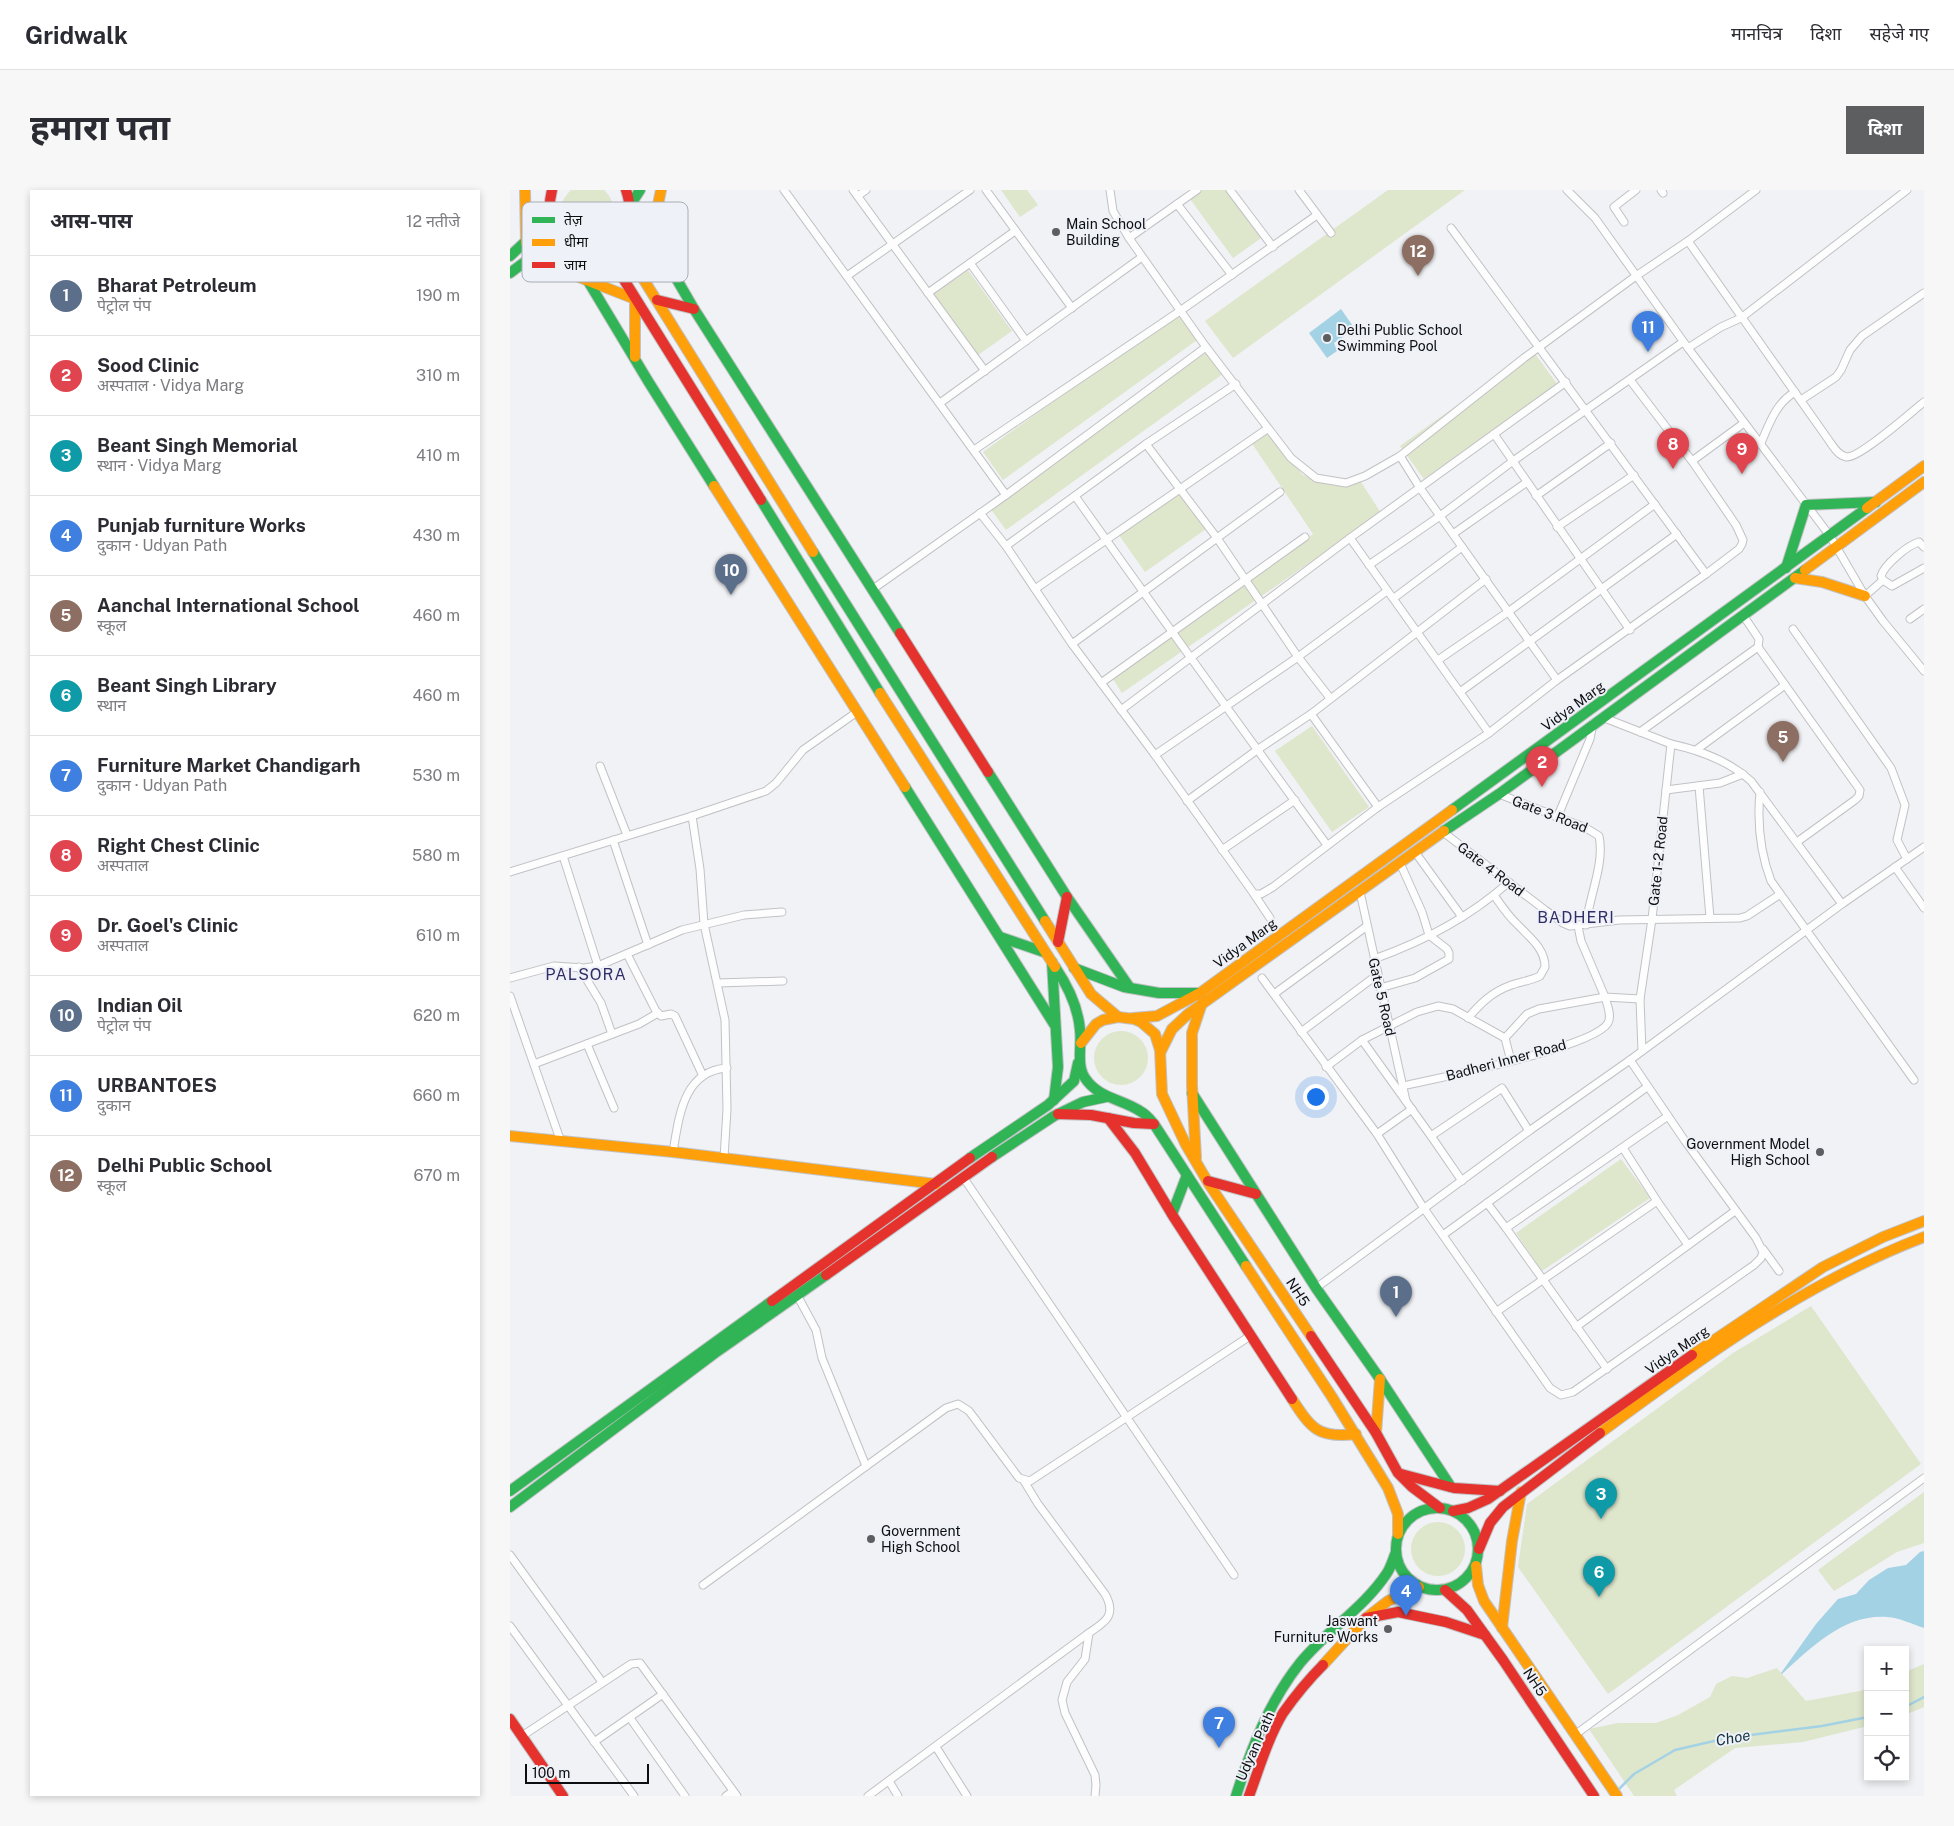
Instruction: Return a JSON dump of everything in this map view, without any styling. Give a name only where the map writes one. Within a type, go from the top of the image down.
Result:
[{"type":"main road","points":[[548,202],[552,190]]},
{"type":"main road","points":[[626,190],[630,202]]},
{"type":"main road","points":[[632,202],[640,190]]},
{"type":"main road","points":[[510,256],[522,246]]},
{"type":"main road","points":[[510,273],[522,264]]},
{"type":"main road","points":[[589,282],[856,712],[1055,1025]]},
{"type":"main road","points":[[591,282],[635,299]]},
{"type":"main road","points":[[510,1491],[935,1183],[1054,1100],[1074,1081],[1082,1043],[1078,1010],[1072,992],[1044,952],[864,668],[625,282]]},
{"type":"main road","points":[[646,282],[909,707],[1074,968],[1091,994],[1117,1016]]},
{"type":"main road","points":[[678,282],[1067,897],[1130,988]]},
{"type":"main road","points":[[635,299],[635,357]]},
{"type":"main road","points":[[657,300],[694,309]]},
{"type":"main road","name":"Vidya Marg","points":[[1161,1051],[1172,1029],[1201,998],[1924,466]]},
{"type":"main road","name":"Vidya Marg","points":[[1132,1018],[1156,1016],[1201,998],[1360,892],[1499,794],[1593,723],[1795,578],[1924,482]]},
{"type":"main road","points":[[1786,568],[1806,504],[1876,502]]},
{"type":"main road","points":[[1795,578],[1822,582],[1865,596]]},
{"type":"main road","points":[[1058,942],[1067,897]]},
{"type":"main road","points":[[1000,937],[1044,952]]},
{"type":"main road","points":[[1052,962],[1058,1066],[1054,1100]]},
{"type":"main road","points":[[1074,968],[1130,988],[1201,998],[1192,1033],[1192,1092],[1196,1161]]},
{"type":"main road","points":[[1082,1043],[1091,1029],[1117,1016],[1132,1018],[1148,1027],[1157,1038],[1161,1051]]},
{"type":"main road","name":"NH5","points":[[1161,1051],[1161,1066],[1158,1074],[1162,1093],[1170,1113],[1208,1181],[1376,1433],[1398,1473],[1412,1487],[1440,1508],[1466,1518],[1474,1529],[1479,1549],[1476,1566],[1478,1585],[1484,1601],[1617,1796]]},
{"type":"main road","points":[[1079,1061],[1082,1075],[1094,1090],[1106,1097]]},
{"type":"main road","points":[[1192,1092],[1316,1288],[1380,1378],[1450,1487]]},
{"type":"main road","points":[[510,1507],[707,1359],[963,1177],[1058,1114],[1083,1102],[1106,1097]]},
{"type":"main road","name":"NH5","points":[[1106,1097],[1118,1099],[1139,1110],[1154,1124],[1356,1434],[1388,1488],[1398,1514],[1396,1552]]},
{"type":"main road","points":[[1058,1114],[1091,1115],[1154,1124]]},
{"type":"main road","points":[[1108,1118],[1132,1147],[1172,1214],[1308,1423],[1317,1431],[1328,1436],[1356,1434]]},
{"type":"main road","points":[[510,1136],[674,1152],[935,1183],[942,1192]]},
{"type":"main road","points":[[1172,1214],[1187,1175]]},
{"type":"main road","points":[[1208,1181],[1256,1194]]},
{"type":"main road","name":"Vidya Marg","points":[[1453,1512],[1488,1499],[1748,1316],[1823,1267],[1882,1238],[1924,1221]]},
{"type":"main road","name":"Vidya Marg","points":[[1479,1549],[1487,1525],[1496,1513],[1521,1492],[1623,1416],[1754,1324],[1832,1279],[1890,1250],[1924,1237]]},
{"type":"main road","points":[[1376,1433],[1380,1378]]},
{"type":"main road","points":[[1398,1473],[1450,1487],[1500,1491]]},
{"type":"main road","points":[[1502,1628],[1512,1541],[1521,1492]]},
{"type":"main road","points":[[1398,1534],[1408,1520],[1428,1508],[1440,1508]]},
{"type":"main road","points":[[1396,1552],[1400,1566],[1411,1581],[1419,1587],[1428,1589],[1445,1590],[1458,1585],[1468,1577],[1476,1566]]},
{"type":"main road","name":"Udyan Path","points":[[1236,1796],[1248,1758],[1272,1705],[1300,1663],[1374,1589],[1388,1572],[1396,1552]]},
{"type":"main road","name":"Udyan Path","points":[[1249,1796],[1272,1736],[1283,1714],[1303,1686],[1366,1618],[1388,1600],[1419,1587]]},
{"type":"main road","name":"NH5","points":[[1445,1590],[1467,1610],[1594,1796]]},
{"type":"main road","points":[[1366,1618],[1398,1612],[1446,1622],[1485,1635]]},
{"type":"main road","points":[[510,1719],[563,1796]]},
{"type":"street","points":[[784,190],[1006,495]]},
{"type":"street","points":[[866,190],[855,193],[985,371]]},
{"type":"street","points":[[847,276],[970,190]]},
{"type":"street","points":[[986,190],[1072,308]]},
{"type":"street","points":[[1110,190],[1113,211],[1129,238],[1267,429],[1298,465],[1310,474],[1324,480],[1346,483],[1354,481],[1400,456],[1539,346],[1688,241],[1756,190]]},
{"type":"street","points":[[1129,238],[1197,190]]},
{"type":"street","points":[[1230,190],[1272,247]]},
{"type":"street","points":[[1300,190],[1330,233]]},
{"type":"street","points":[[1567,190],[1595,218],[1683,342],[1830,536],[1865,596],[1883,621],[1923,666]]},
{"type":"street","points":[[1624,222],[1614,207],[1636,190]]},
{"type":"street","points":[[1688,348],[1721,327],[1741,318],[1907,190]]},
{"type":"street","points":[[1177,204],[1232,275]]},
{"type":"street","points":[[974,450],[1180,311],[1317,215]]},
{"type":"street","points":[[1451,228],[1587,410],[1706,574]]},
{"type":"street","points":[[928,293],[1015,230]]},
{"type":"street","points":[[1688,241],[1741,318],[1841,455],[1849,457],[1862,451],[1924,402]]},
{"type":"street","points":[[940,403],[1142,257]]},
{"type":"street","points":[[970,263],[1026,341]]},
{"type":"street","points":[[1801,400],[1836,378],[1850,350],[1862,336],[1924,293]]},
{"type":"street","points":[[1369,565],[1683,342]]},
{"type":"street","points":[[873,589],[1006,495],[1206,347]]},
{"type":"street","points":[[1254,894],[1261,894],[1272,887],[1378,807],[1489,732],[1557,680],[1630,630],[1739,549],[1743,540],[1736,525],[1692,461],[1630,380]]},
{"type":"street","points":[[1121,710],[1350,538],[1566,382]]},
{"type":"street","points":[[1006,546],[1146,444],[1236,384]]},
{"type":"street","points":[[1761,443],[1773,414],[1788,396],[1795,392]]},
{"type":"street","points":[[1692,461],[1744,424]]},
{"type":"street","points":[[1035,589],[1267,429]]},
{"type":"street","points":[[1494,434],[1630,630]]},
{"type":"street","points":[[1536,496],[1610,443]]},
{"type":"street","points":[[1146,444],[1217,538],[1298,657],[1330,698]]},
{"type":"street","points":[[1400,456],[1420,488],[1557,680]]},
{"type":"street","points":[[1557,526],[1634,475]]},
{"type":"street","points":[[1453,534],[1527,482]]},
{"type":"street","points":[[1072,644],[1280,492]]},
{"type":"street","points":[[1075,496],[1327,845]]},
{"type":"street","points":[[1438,660],[1508,612],[1655,504]]},
{"type":"street","points":[[980,513],[1006,546],[1072,644],[1155,755],[1270,918]]},
{"type":"street","points":[[1460,692],[1678,534]]},
{"type":"street","points":[[1101,683],[1305,537]]},
{"type":"street","points":[[1350,538],[1489,732]]},
{"type":"street","points":[[1924,547],[1917,542],[1882,571],[1881,576],[1889,585],[1896,585],[1924,568]]},
{"type":"street","points":[[1394,598],[1462,547]]},
{"type":"street","points":[[1187,801],[1257,750],[1311,714],[1486,579]]},
{"type":"street","points":[[1865,596],[1883,580]]},
{"type":"street","points":[[1155,755],[1298,657],[1388,591]]},
{"type":"street","points":[[1910,619],[1924,609]]},
{"type":"street","points":[[1743,615],[1758,639],[1758,647],[1860,790],[1859,796],[1855,800],[1797,842]]},
{"type":"street","points":[[1793,629],[1891,768],[1905,805],[1897,840],[1907,859]]},
{"type":"street","points":[[1640,732],[1758,647]]},
{"type":"street","points":[[1696,750],[1785,685]]},
{"type":"street","points":[[510,872],[692,816],[766,791],[776,784],[803,750],[856,712]]},
{"type":"street","points":[[1311,714],[1378,807]]},
{"type":"street","points":[[1602,717],[1671,744],[1696,750],[1743,774],[1760,792],[1842,904]]},
{"type":"street","points":[[1557,818],[1590,739],[1593,723]]},
{"type":"street","name":"Gate 1-2 Road","points":[[1642,1051],[1640,999],[1652,919],[1671,744]]},
{"type":"street","points":[[600,766],[627,836]]},
{"type":"street","points":[[1666,790],[1720,783],[1743,774]]},
{"type":"street","points":[[1699,786],[1710,918]]},
{"type":"street","points":[[1760,792],[1759,833],[1766,870],[1771,882],[1914,1080]]},
{"type":"street","name":"Gate 3 Road","points":[[1499,794],[1586,828],[1599,836],[1601,855],[1582,926]]},
{"type":"street","points":[[1222,850],[1295,800]]},
{"type":"street","points":[[692,816],[700,870],[704,924],[725,1020],[727,1109],[724,1158]]},
{"type":"street","name":"Gate 4 Road","points":[[1443,832],[1563,923],[1582,926]]},
{"type":"street","points":[[613,840],[648,945]]},
{"type":"street","points":[[1316,1288],[1529,1130],[1630,1060],[1842,904],[1924,848]]},
{"type":"street","points":[[1415,852],[1462,917]]},
{"type":"street","points":[[563,856],[598,966]]},
{"type":"street","points":[[1380,988],[1415,978],[1449,958],[1447,949],[1429,935],[1422,912],[1400,863]]},
{"type":"street","points":[[1895,867],[1924,908]]},
{"type":"street","points":[[1374,959],[1400,950],[1462,917],[1510,882]]},
{"type":"street","name":"Gate 5 Road","points":[[1360,892],[1388,1027],[1406,1101]]},
{"type":"street","points":[[1468,1018],[1487,998],[1510,985],[1540,976],[1544,972],[1545,967],[1542,954],[1538,947],[1494,895]]},
{"type":"street","points":[[1582,926],[1608,920],[1733,918],[1747,916],[1780,895]]},
{"type":"street","points":[[510,978],[546,968],[598,966],[672,933],[704,924],[754,914],[782,912]]},
{"type":"street","points":[[1274,994],[1367,926]]},
{"type":"street","name":"Badheri Inner Road","points":[[1403,1086],[1559,1048],[1603,1028],[1608,1022],[1609,1014],[1605,997],[1581,941],[1582,926]]},
{"type":"street","points":[[627,954],[658,1013],[663,1017],[671,1014],[674,1016],[703,1076]]},
{"type":"street","points":[[579,967],[601,1003],[612,1034]]},
{"type":"street","points":[[1301,1032],[1377,975]]},
{"type":"street","points":[[1262,978],[1377,1134],[1423,1208],[1550,1388],[1557,1393],[1564,1395],[1573,1392],[1754,1265],[1760,1258],[1762,1249]]},
{"type":"street","points":[[718,983],[783,981]]},
{"type":"street","points":[[510,996],[561,1142]]},
{"type":"street","points":[[1505,1038],[1527,1014],[1539,1009],[1605,997],[1640,999]]},
{"type":"street","points":[[1326,1067],[1362,1040],[1417,1012],[1438,1006],[1453,1009],[1505,1038],[1510,1061]]},
{"type":"street","points":[[534,1064],[639,1024],[658,1013]]},
{"type":"street","points":[[1362,1040],[1462,1181]]},
{"type":"street","points":[[587,1044],[614,1108]]},
{"type":"street","points":[[1630,1060],[1647,1087],[1779,1271]]},
{"type":"street","points":[[674,1152],[685,1098],[692,1086],[703,1076],[716,1069],[727,1068]]},
{"type":"street","points":[[1443,1235],[1647,1087]]},
{"type":"street","points":[[1431,1136],[1502,1088],[1529,1130]]},
{"type":"street","points":[[1377,1134],[1412,1108]]},
{"type":"street","points":[[1506,1228],[1668,1116]]},
{"type":"street","points":[[1623,1148],[1688,1245]]},
{"type":"street","points":[[963,1177],[1234,1575]]},
{"type":"street","points":[[1496,1312],[1657,1201]]},
{"type":"street","points":[[1487,1204],[1607,1368]]},
{"type":"street","points":[[1576,1327],[1735,1210]]},
{"type":"street","points":[[797,1295],[816,1330],[822,1358],[866,1466]]},
{"type":"street","points":[[703,1585],[946,1408],[958,1404],[970,1411],[1019,1478],[1030,1482],[1125,1417],[1250,1336]]},
{"type":"street","points":[[1576,1734],[1924,1478]]},
{"type":"street","points":[[868,1796],[1089,1633],[1109,1616],[1110,1602],[1038,1504],[1024,1481]]},
{"type":"street","points":[[510,1555],[602,1682]]},
{"type":"street","points":[[510,1626],[634,1796]]},
{"type":"street","points":[[1089,1633],[1085,1659],[1067,1682],[1062,1700],[1065,1713],[1095,1775],[1095,1796]]},
{"type":"street","points":[[522,1736],[630,1664],[640,1663],[735,1794],[726,1796]]},
{"type":"street","points":[[594,1742],[663,1694]]},
{"type":"street","points":[[630,1718],[685,1796]]},
{"type":"street","points":[[936,1746],[967,1796]]},
{"type":"street","points":[[890,1780],[898,1796]]},
{"type":"green space","points":[[571,190],[604,190],[612,202],[563,202]]},
{"type":"green space","points":[[1001,190],[1027,190],[1038,205],[1020,217]]},
{"type":"green space","points":[[1196,190],[1231,190],[1264,236],[1233,258],[1188,196]]},
{"type":"green space","points":[[1388,190],[1465,190],[1233,358],[1205,321]]},
{"type":"green space","points":[[968,270],[1012,331],[978,355],[934,294]]},
{"type":"green space","points":[[1177,312],[1197,340],[1003,480],[983,452]]},
{"type":"green space","points":[[1208,351],[1224,373],[1006,530],[990,508]]},
{"type":"green space","points":[[1533,351],[1557,384],[1424,479],[1400,446]]},
{"type":"green space","points":[[1264,429],[1303,475],[1321,482],[1359,479],[1381,513],[1122,693],[1113,679],[1313,534],[1249,439]]},
{"type":"green space","points":[[1179,492],[1206,529],[1145,572],[1119,535]]},
{"type":"green space","points":[[1312,726],[1369,807],[1332,832],[1275,751]]},
{"type":"green space","points":[[1116,1031],[1126,1031],[1136,1035],[1144,1043],[1148,1058],[1144,1073],[1136,1081],[1126,1085],[1116,1085],[1106,1081],[1098,1073],[1094,1063],[1094,1053],[1098,1043],[1106,1035]]},
{"type":"green space","points":[[1621,1159],[1650,1198],[1542,1271],[1516,1233]]},
{"type":"green space","points":[[1811,1306],[1921,1464],[1608,1694],[1518,1567],[1527,1504],[1733,1353]]},
{"type":"green space","points":[[1924,1492],[1924,1543],[1897,1552],[1834,1591],[1818,1570]]},
{"type":"green space","points":[[1433,1522],[1443,1522],[1453,1526],[1461,1534],[1465,1549],[1461,1564],[1453,1572],[1443,1576],[1433,1576],[1423,1572],[1415,1564],[1411,1554],[1411,1544],[1415,1534],[1423,1526]]},
{"type":"green space","points":[[1924,1664],[1924,1707],[1909,1713],[1909,1691],[1909,1670]]},
{"type":"green space","points":[[1777,1668],[1806,1701],[1864,1690],[1864,1727],[1803,1742],[1735,1748],[1674,1790],[1677,1796],[1634,1796],[1589,1729],[1618,1723],[1656,1723],[1678,1715],[1710,1697],[1716,1684],[1732,1676],[1747,1678]]},
{"type":"water","name":"Delhi Public School Swimming Pool","points":[[1341,309],[1355,329],[1334,343],[1337,351],[1327,358],[1309,333]]},
{"type":"water","points":[[1924,1551],[1924,1628],[1887,1617],[1871,1617],[1857,1621],[1830,1634],[1781,1673],[1816,1624],[1838,1599],[1856,1594],[1869,1580],[1888,1568],[1906,1565],[1920,1552]]},
{"type":"waterway","name":"Choe","points":[[1909,1705],[1924,1697]]},
{"type":"waterway","name":"Choe","points":[[1618,1790],[1634,1774],[1675,1750],[1727,1738],[1822,1726],[1864,1718]]},
{"type":"traffic: fast","points":[[632,202],[640,190]]},
{"type":"traffic: fast","points":[[510,256],[522,245]]},
{"type":"traffic: fast","points":[[510,273],[522,264]]},
{"type":"traffic: fast","points":[[589,282],[714,486]]},
{"type":"traffic: fast","points":[[678,282],[900,633]]},
{"type":"traffic: fast","points":[[761,500],[880,693]]},
{"type":"traffic: fast","points":[[1786,568],[1806,505],[1876,502]]},
{"type":"traffic: fast","points":[[1452,810],[1867,508]]},
{"type":"traffic: fast","points":[[813,552],[1045,921]]},
{"type":"traffic: fast","points":[[1444,831],[1499,794],[1805,570]]},
{"type":"traffic: fast","points":[[988,772],[1067,897],[1130,988]]},
{"type":"traffic: fast","points":[[905,787],[1054,1024]]},
{"type":"traffic: fast","points":[[1000,937],[1044,952]]},
{"type":"traffic: fast","points":[[1052,962],[1058,1067],[1054,1100]]},
{"type":"traffic: fast","points":[[1055,967],[1075,1005],[1079,1021],[1081,1067],[1085,1078],[1090,1085],[1103,1094],[1133,1107],[1151,1120],[1246,1266]]},
{"type":"traffic: fast","points":[[1074,968],[1124,987],[1159,993],[1200,993]]},
{"type":"traffic: fast","points":[[970,1158],[1048,1105],[1074,1081],[1078,1063]]},
{"type":"traffic: fast","points":[[1192,1093],[1316,1288],[1380,1379],[1451,1487]]},
{"type":"traffic: fast","points":[[992,1157],[1054,1116],[1083,1102],[1106,1097]]},
{"type":"traffic: fast","points":[[1172,1214],[1187,1175]]},
{"type":"traffic: fast","points":[[510,1507],[715,1353],[826,1275]]},
{"type":"traffic: fast","points":[[510,1491],[772,1301]]},
{"type":"traffic: fast","points":[[1437,1508],[1453,1511],[1466,1520],[1475,1533],[1478,1549],[1475,1565],[1466,1578],[1453,1587],[1437,1590],[1421,1587],[1408,1578],[1399,1565],[1396,1549],[1399,1533],[1408,1520],[1421,1511],[1437,1508]]},
{"type":"traffic: fast","points":[[1236,1796],[1262,1726],[1289,1678],[1310,1651],[1378,1586],[1388,1571],[1396,1552]]},
{"type":"traffic: slow","points":[[525,190],[525,202]]},
{"type":"traffic: slow","points":[[659,202],[661,190]]},
{"type":"traffic: slow","points":[[591,282],[635,299],[635,357]]},
{"type":"traffic: slow","points":[[645,282],[813,552]]},
{"type":"traffic: slow","points":[[1867,508],[1924,466]]},
{"type":"traffic: slow","points":[[1805,570],[1924,482]]},
{"type":"traffic: slow","points":[[714,486],[905,787]]},
{"type":"traffic: slow","points":[[1795,578],[1822,582],[1865,596]]},
{"type":"traffic: slow","points":[[880,693],[1055,967]]},
{"type":"traffic: slow","points":[[1133,1018],[1157,1016],[1200,993],[1452,810]]},
{"type":"traffic: slow","points":[[1161,1051],[1172,1029],[1188,1014],[1444,831]]},
{"type":"traffic: slow","points":[[1045,921],[1091,994],[1117,1016]]},
{"type":"traffic: slow","points":[[1196,1158],[1192,1085],[1192,1033],[1202,1003]]},
{"type":"traffic: slow","points":[[1081,1043],[1096,1024],[1103,1020],[1118,1017],[1141,1022],[1155,1034],[1160,1050],[1162,1094],[1186,1145],[1209,1184],[1311,1336]]},
{"type":"traffic: slow","points":[[510,1136],[673,1152],[936,1184]]},
{"type":"traffic: slow","points":[[1692,1355],[1823,1267],[1883,1237],[1924,1221]]},
{"type":"traffic: slow","points":[[1600,1433],[1716,1350],[1796,1299],[1880,1255],[1924,1237]]},
{"type":"traffic: slow","points":[[1246,1266],[1332,1397],[1388,1488],[1398,1514],[1398,1534]]},
{"type":"traffic: slow","points":[[1376,1433],[1380,1379]]},
{"type":"traffic: slow","points":[[1292,1399],[1311,1424],[1324,1433],[1333,1435],[1356,1434]]},
{"type":"traffic: slow","points":[[1502,1628],[1512,1541],[1521,1492]]},
{"type":"traffic: slow","points":[[1476,1566],[1478,1585],[1484,1601],[1617,1796]]},
{"type":"traffic: slow","points":[[1323,1665],[1366,1618],[1388,1601],[1419,1587]]},
{"type":"traffic: jam","points":[[551,202],[552,190]]},
{"type":"traffic: jam","points":[[626,190],[628,202]]},
{"type":"traffic: jam","points":[[625,282],[761,500]]},
{"type":"traffic: jam","points":[[657,300],[694,309]]},
{"type":"traffic: jam","points":[[900,633],[988,772]]},
{"type":"traffic: jam","points":[[1058,942],[1067,897]]},
{"type":"traffic: jam","points":[[1058,1114],[1091,1115],[1134,1123],[1154,1124]]},
{"type":"traffic: jam","points":[[1108,1118],[1135,1153],[1173,1216],[1292,1399]]},
{"type":"traffic: jam","points":[[826,1275],[992,1157]]},
{"type":"traffic: jam","points":[[772,1301],[970,1158]]},
{"type":"traffic: jam","points":[[1208,1181],[1256,1194]]},
{"type":"traffic: jam","points":[[1311,1336],[1376,1433],[1398,1473],[1412,1487],[1440,1508]]},
{"type":"traffic: jam","points":[[1453,1511],[1468,1508],[1488,1499],[1692,1355]]},
{"type":"traffic: jam","points":[[1479,1549],[1490,1523],[1503,1507],[1600,1433]]},
{"type":"traffic: jam","points":[[1401,1474],[1454,1488],[1500,1491]]},
{"type":"traffic: jam","points":[[1445,1590],[1467,1610],[1503,1660],[1594,1796]]},
{"type":"traffic: jam","points":[[1366,1618],[1398,1612],[1446,1622],[1485,1635]]},
{"type":"traffic: jam","points":[[1249,1796],[1268,1743],[1283,1713],[1323,1665]]},
{"type":"traffic: jam","points":[[510,1719],[563,1796]]},
{"type":"place","name":"Main School Building","points":[[1056,232]]},
{"type":"place","name":"Delhi Public School","points":[[1418,276]]},
{"type":"place","name":"Delhi Public School Swimming Pool","points":[[1327,338]]},
{"type":"place","name":"URBANTOES","points":[[1648,352]]},
{"type":"place","name":"Right Chest Clinic","points":[[1673,469]]},
{"type":"place","name":"Dr. Goel's Clinic","points":[[1742,474]]},
{"type":"place","name":"Indian Oil","points":[[731,595]]},
{"type":"place","name":"Aanchal International School","points":[[1783,762]]},
{"type":"place","name":"Sood Clinic","points":[[1542,787]]},
{"type":"place","name":"Government Model High School","points":[[1820,1152]]},
{"type":"place","name":"Bharat Petroleum","points":[[1396,1317]]},
{"type":"place","name":"Beant Singh Memorial","points":[[1601,1519]]},
{"type":"place","name":"Government High School","points":[[871,1539]]},
{"type":"place","name":"Beant Singh Library","points":[[1599,1597]]},
{"type":"place","name":"Punjab furniture Works","points":[[1406,1616]]},
{"type":"place","name":"Jaswant Furniture Works","points":[[1388,1629]]},
{"type":"place","name":"Furniture Market Chandigarh","points":[[1219,1748]]},
{"type":"district","name":"BADHERI","points":[[1576,917]]},
{"type":"district","name":"PALSORA","points":[[586,974]]}]
